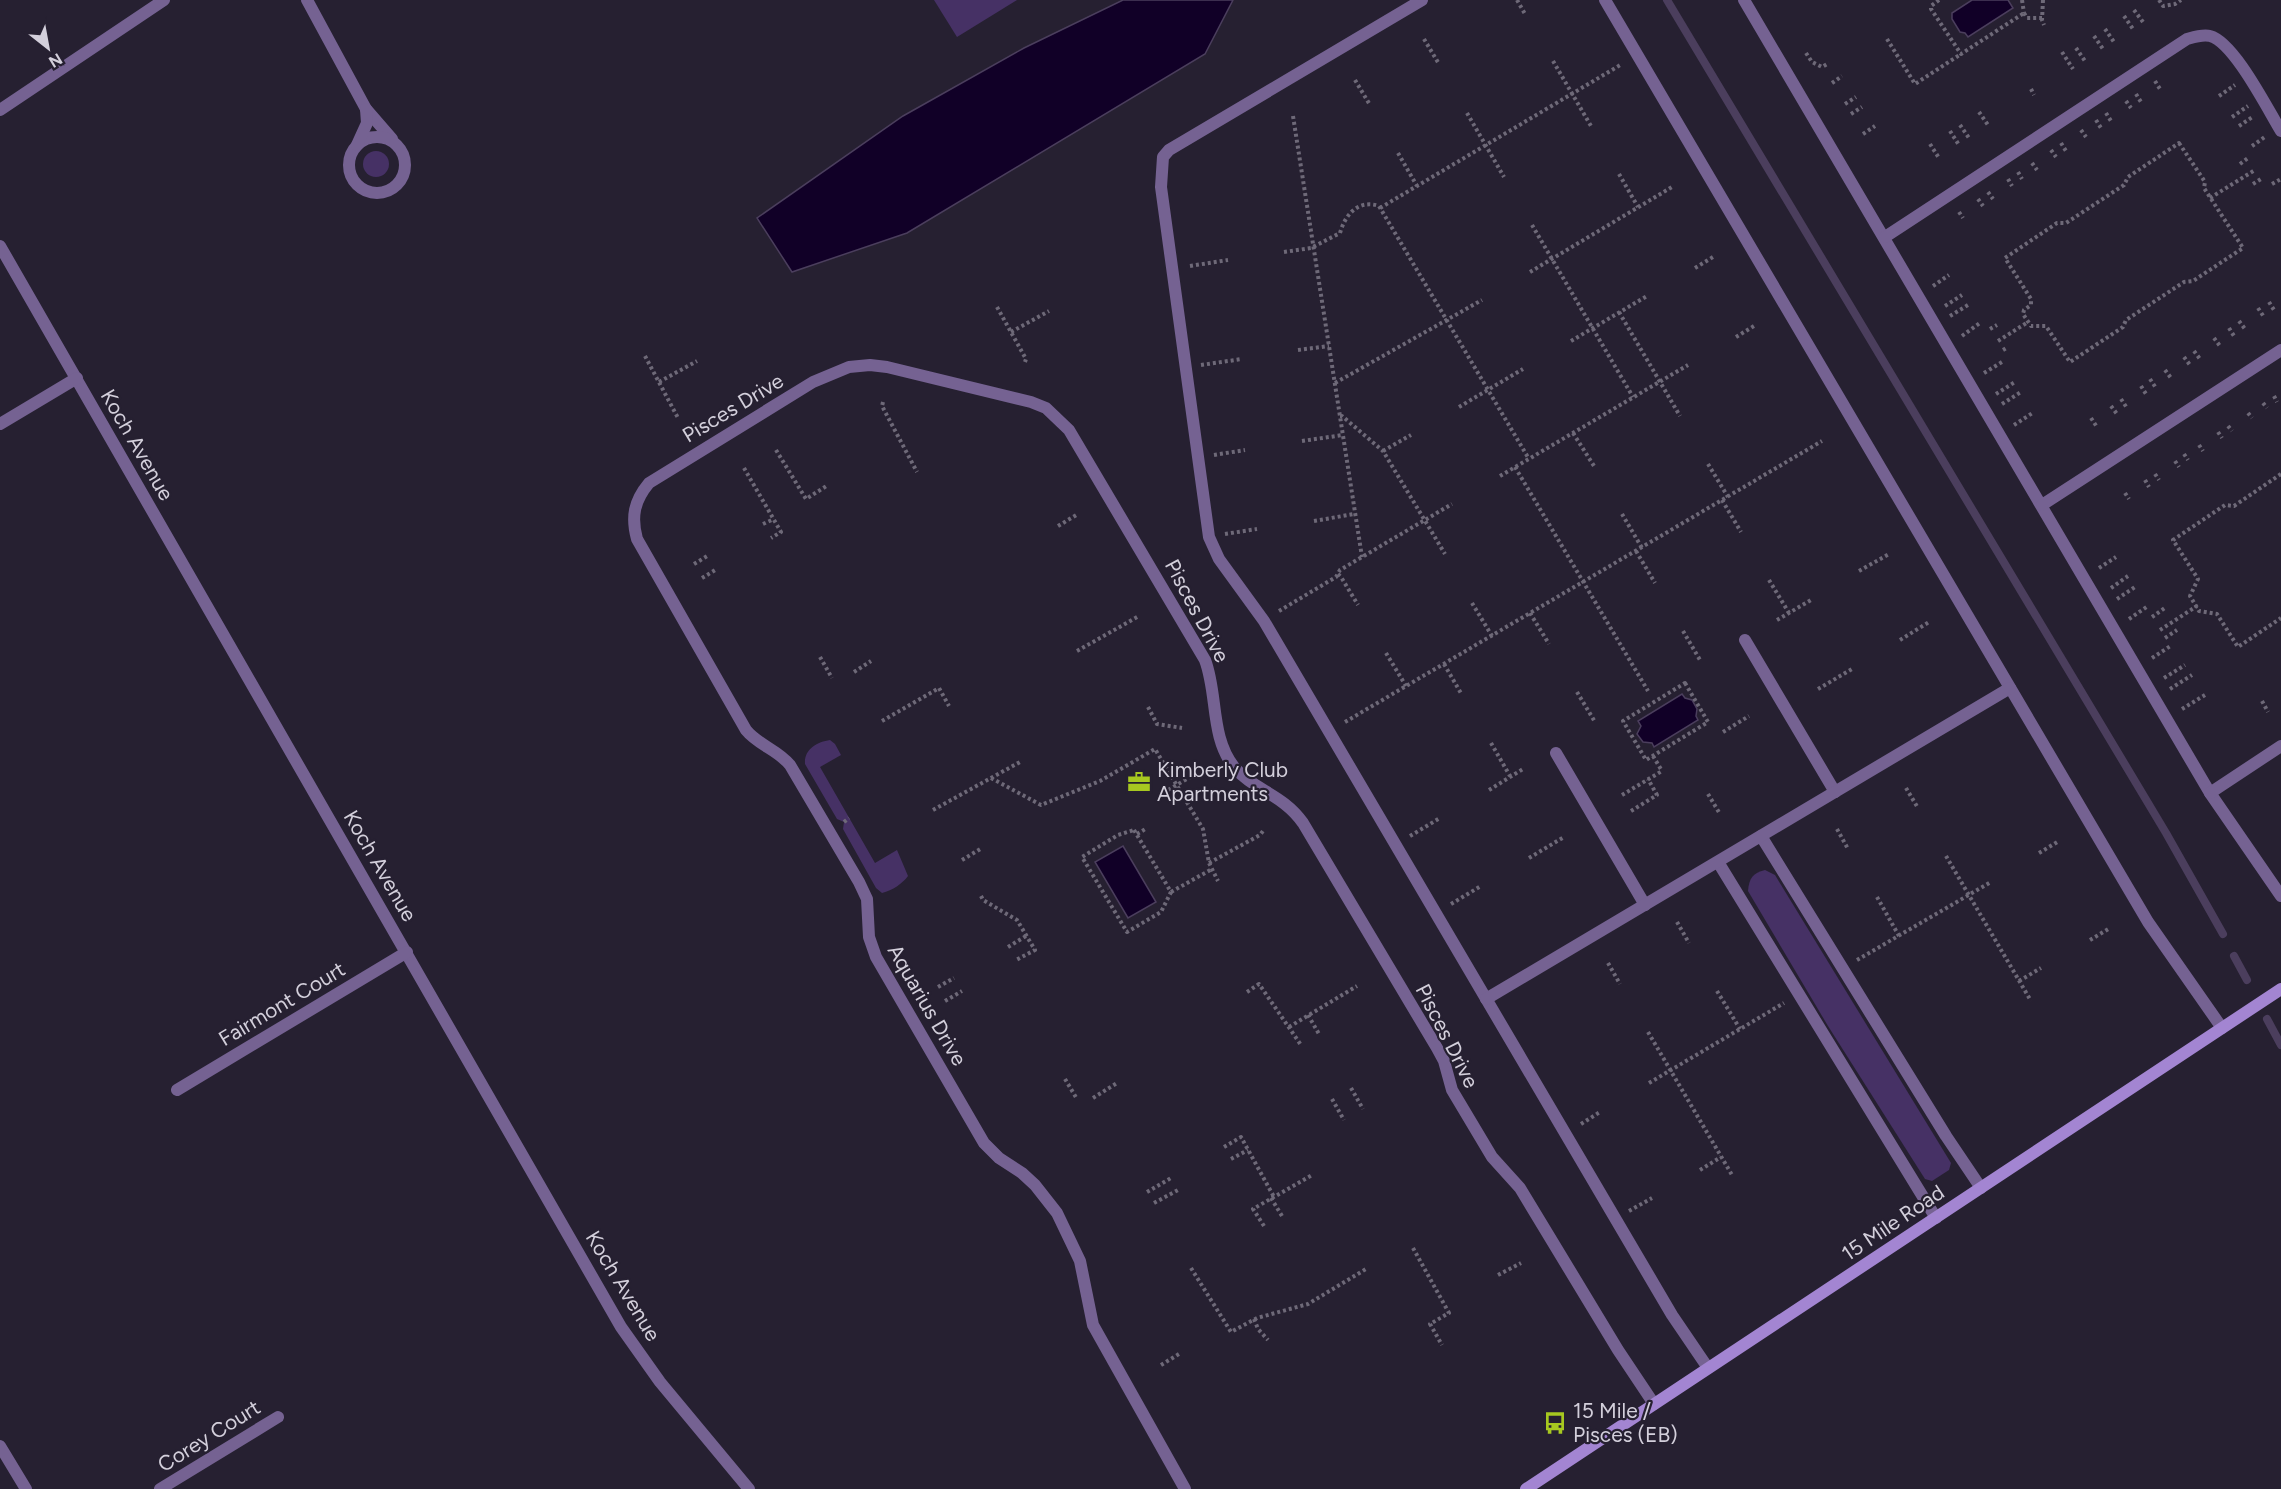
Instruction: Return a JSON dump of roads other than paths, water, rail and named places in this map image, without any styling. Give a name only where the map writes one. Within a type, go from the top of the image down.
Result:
[{"type":"main road","name":"15 Mile Road","points":[[1526,1489],[2281,989]]},
{"type":"street","points":[[0,110],[164,0]]},
{"type":"street","points":[[307,0],[366,110],[398,146],[406,163],[401,182],[385,193],[375,194],[358,187],[349,171],[351,153],[357,146],[364,140],[382,137],[398,146]]},
{"type":"street","points":[[1422,0],[1169,150],[1163,157],[1161,187],[1212,543],[1219,558],[1264,621],[1672,1315],[1708,1368]]},
{"type":"street","points":[[1605,0],[2148,922],[2222,1028]]},
{"type":"street","points":[[1744,0],[2210,793],[2281,896]]},
{"type":"street","points":[[1885,237],[2187,39],[2208,35],[2215,38],[2234,56],[2281,131]]},
{"type":"street","points":[[357,146],[367,123],[366,110]]},
{"type":"street","name":"Koch Avenue","points":[[0,246],[621,1327],[660,1382],[749,1489]]},
{"type":"street","points":[[2042,505],[2281,350]]},
{"type":"street","name":"Pisces Drive","points":[[635,505],[641,492],[660,475],[813,382],[849,367],[870,365],[887,367],[1030,402],[1046,408],[1058,418],[1080,446],[1205,660],[1211,679],[1221,739],[1227,756],[1238,770],[1290,805],[1303,823],[1437,1048],[1444,1061],[1452,1090],[1492,1157],[1520,1188],[1618,1350],[1654,1404]]},
{"type":"street","points":[[0,424],[77,378]]},
{"type":"street","name":"Aquarius Drive","points":[[635,505],[633,517],[637,539],[746,730],[790,765],[859,882],[867,899],[869,937],[876,957],[984,1143],[1035,1185],[1058,1213],[1080,1261],[1093,1325],[1185,1489]]},
{"type":"street","points":[[1745,640],[1835,792]]},
{"type":"street","points":[[1486,999],[2010,688]]},
{"type":"street","points":[[2210,793],[2281,746]]},
{"type":"street","points":[[1556,753],[1645,905]]},
{"type":"street","points":[[1761,836],[1980,1188]]},
{"type":"street","points":[[1718,862],[1936,1218]]},
{"type":"street","name":"Fairmont Court","points":[[177,1090],[407,952]]},
{"type":"street","name":"Corey Court","points":[[160,1489],[278,1417]]},
{"type":"street","points":[[0,1446],[26,1489]]},
{"type":"waterway","points":[[1667,0],[2166,833],[2223,934]]},
{"type":"waterway","points":[[2234,956],[2247,980]]},
{"type":"waterway","points":[[2267,1019],[2281,1045]]},
{"type":"place","name":"Kimberly Club Apartments","points":[[1139,782]]},
{"type":"place","name":"15 Mile / Pisces (EB)","points":[[1555,1423]]}]
